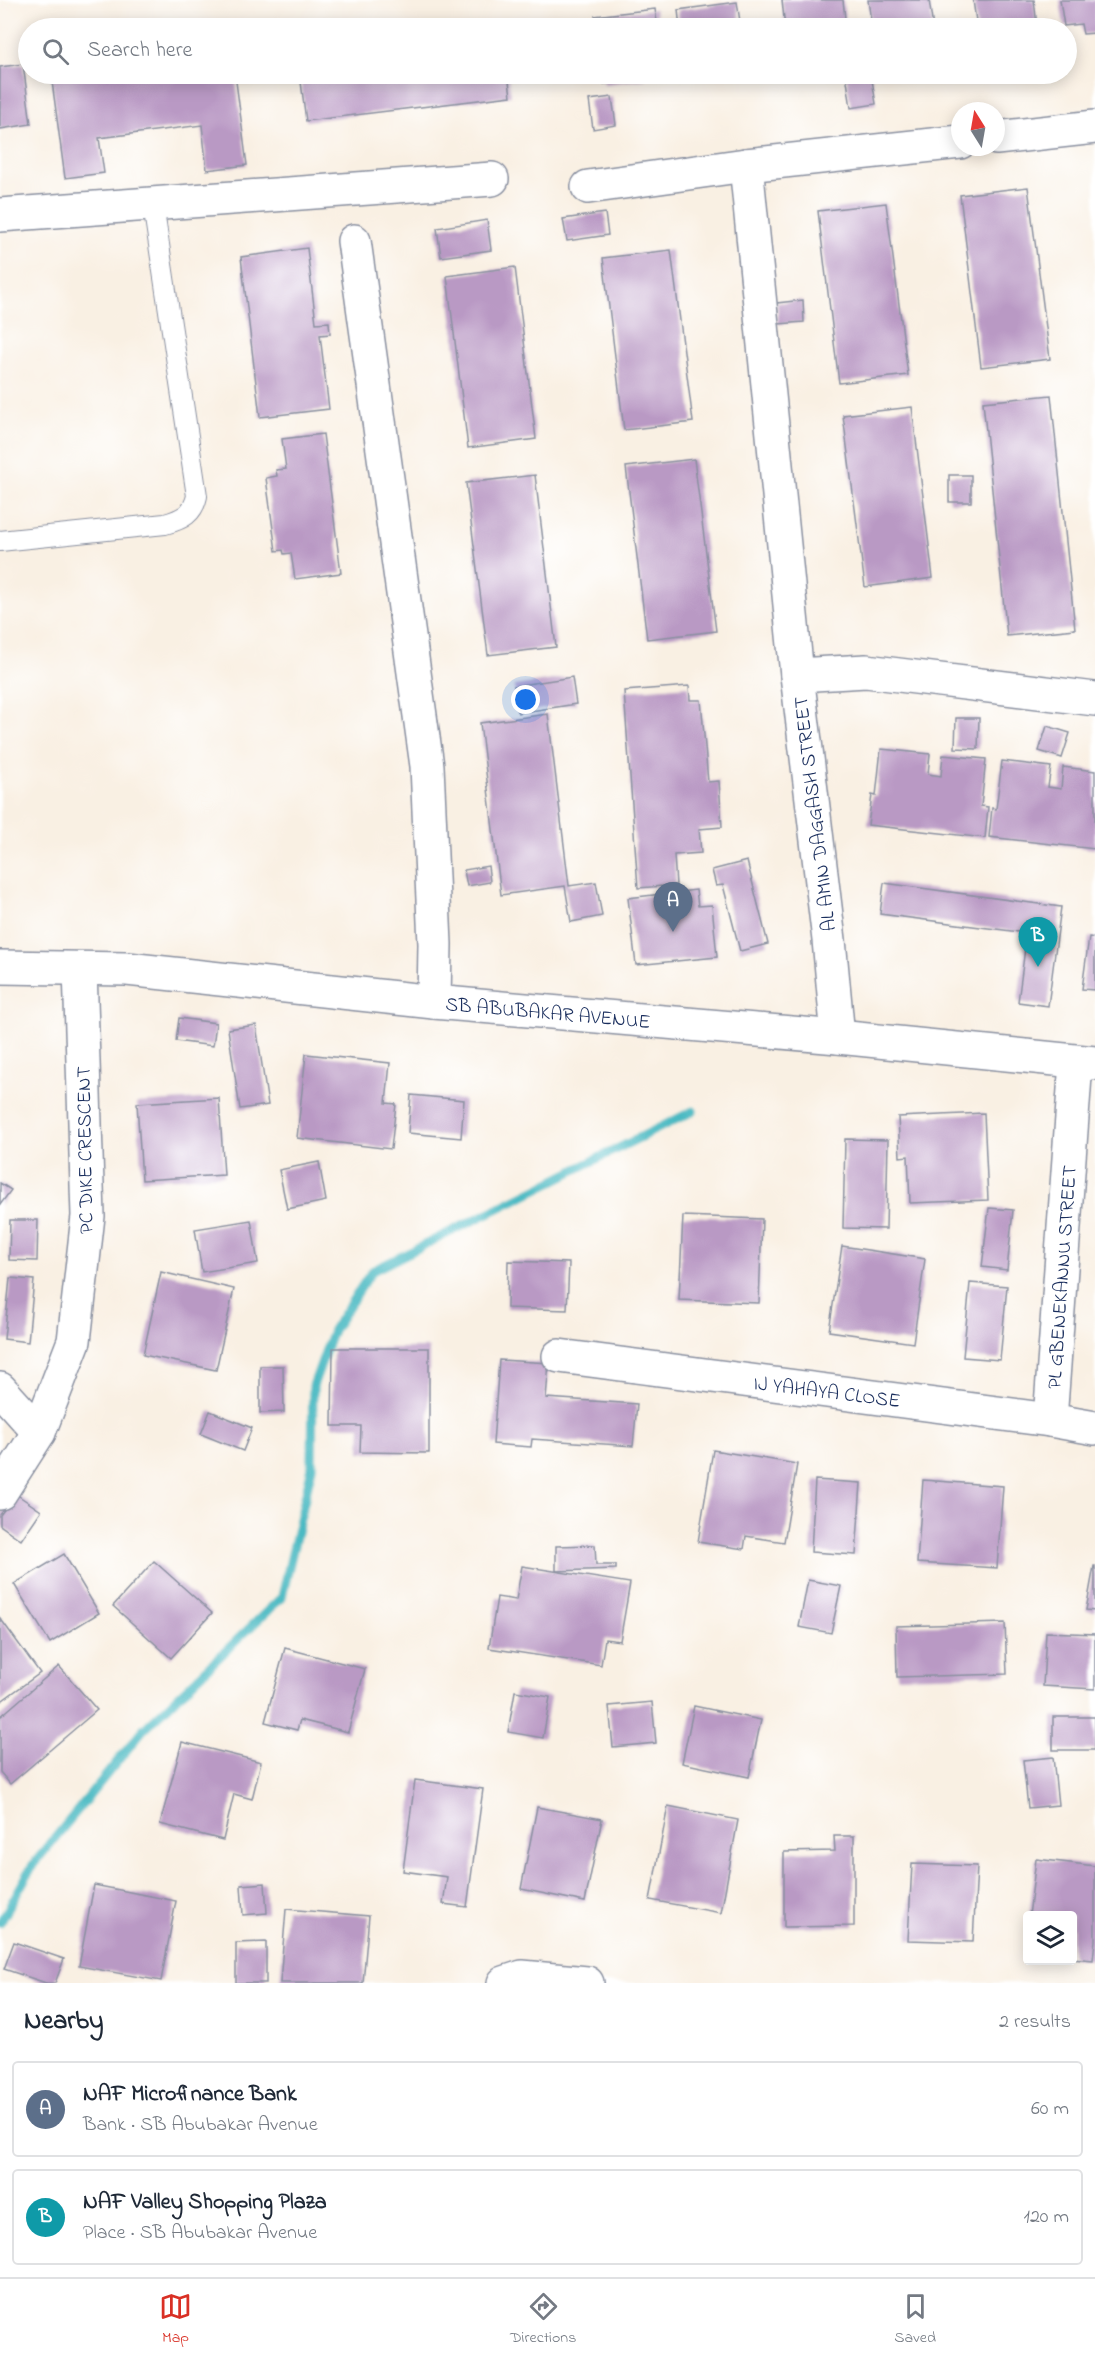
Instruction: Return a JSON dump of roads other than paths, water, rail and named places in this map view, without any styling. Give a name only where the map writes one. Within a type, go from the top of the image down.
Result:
[{"type":"street","points":[[1005,138],[1094,136]]},
{"type":"street","points":[[588,187],[746,165],[951,143]]},
{"type":"street","points":[[746,165],[797,675]]},
{"type":"street","points":[[0,215],[492,179]]},
{"type":"street","points":[[354,241],[427,766],[435,944],[434,1002]]},
{"type":"street","name":"AL AMIN DAGGASH STREET","points":[[838,1037],[829,940],[797,675],[866,671],[1095,699]]},
{"type":"street","name":"SB ABUBAKAR AVENUE","points":[[0,968],[126,969],[434,1002],[838,1037],[1086,1063]]},
{"type":"street","name":"PC DIKE CRESCENT","points":[[0,1493],[39,1432],[74,1341],[88,1216],[80,969]]},
{"type":"street","name":"PL GBENEKANNU STREET","points":[[1050,1420],[1086,1063]]},
{"type":"street","name":"IJ YAHAYA CLOSE","points":[[560,1356],[1050,1420],[1095,1428]]},
{"type":"street","points":[[0,1389],[39,1432]]},
{"type":"street","points":[[504,1983],[522,1977],[587,1983]]},
{"type":"lane","points":[[0,541],[165,524],[183,518],[194,509],[197,496],[196,485],[153,205]]},
{"type":"waterway","points":[[0,1923],[33,1865],[143,1730],[282,1597],[312,1467],[313,1386],[333,1330],[372,1271],[693,1111]]},
{"type":"place","name":"NAF Microfinance Bank","points":[[673,932]]},
{"type":"place","name":"NAF Valley Shopping Plaza","points":[[1038,967]]}]
